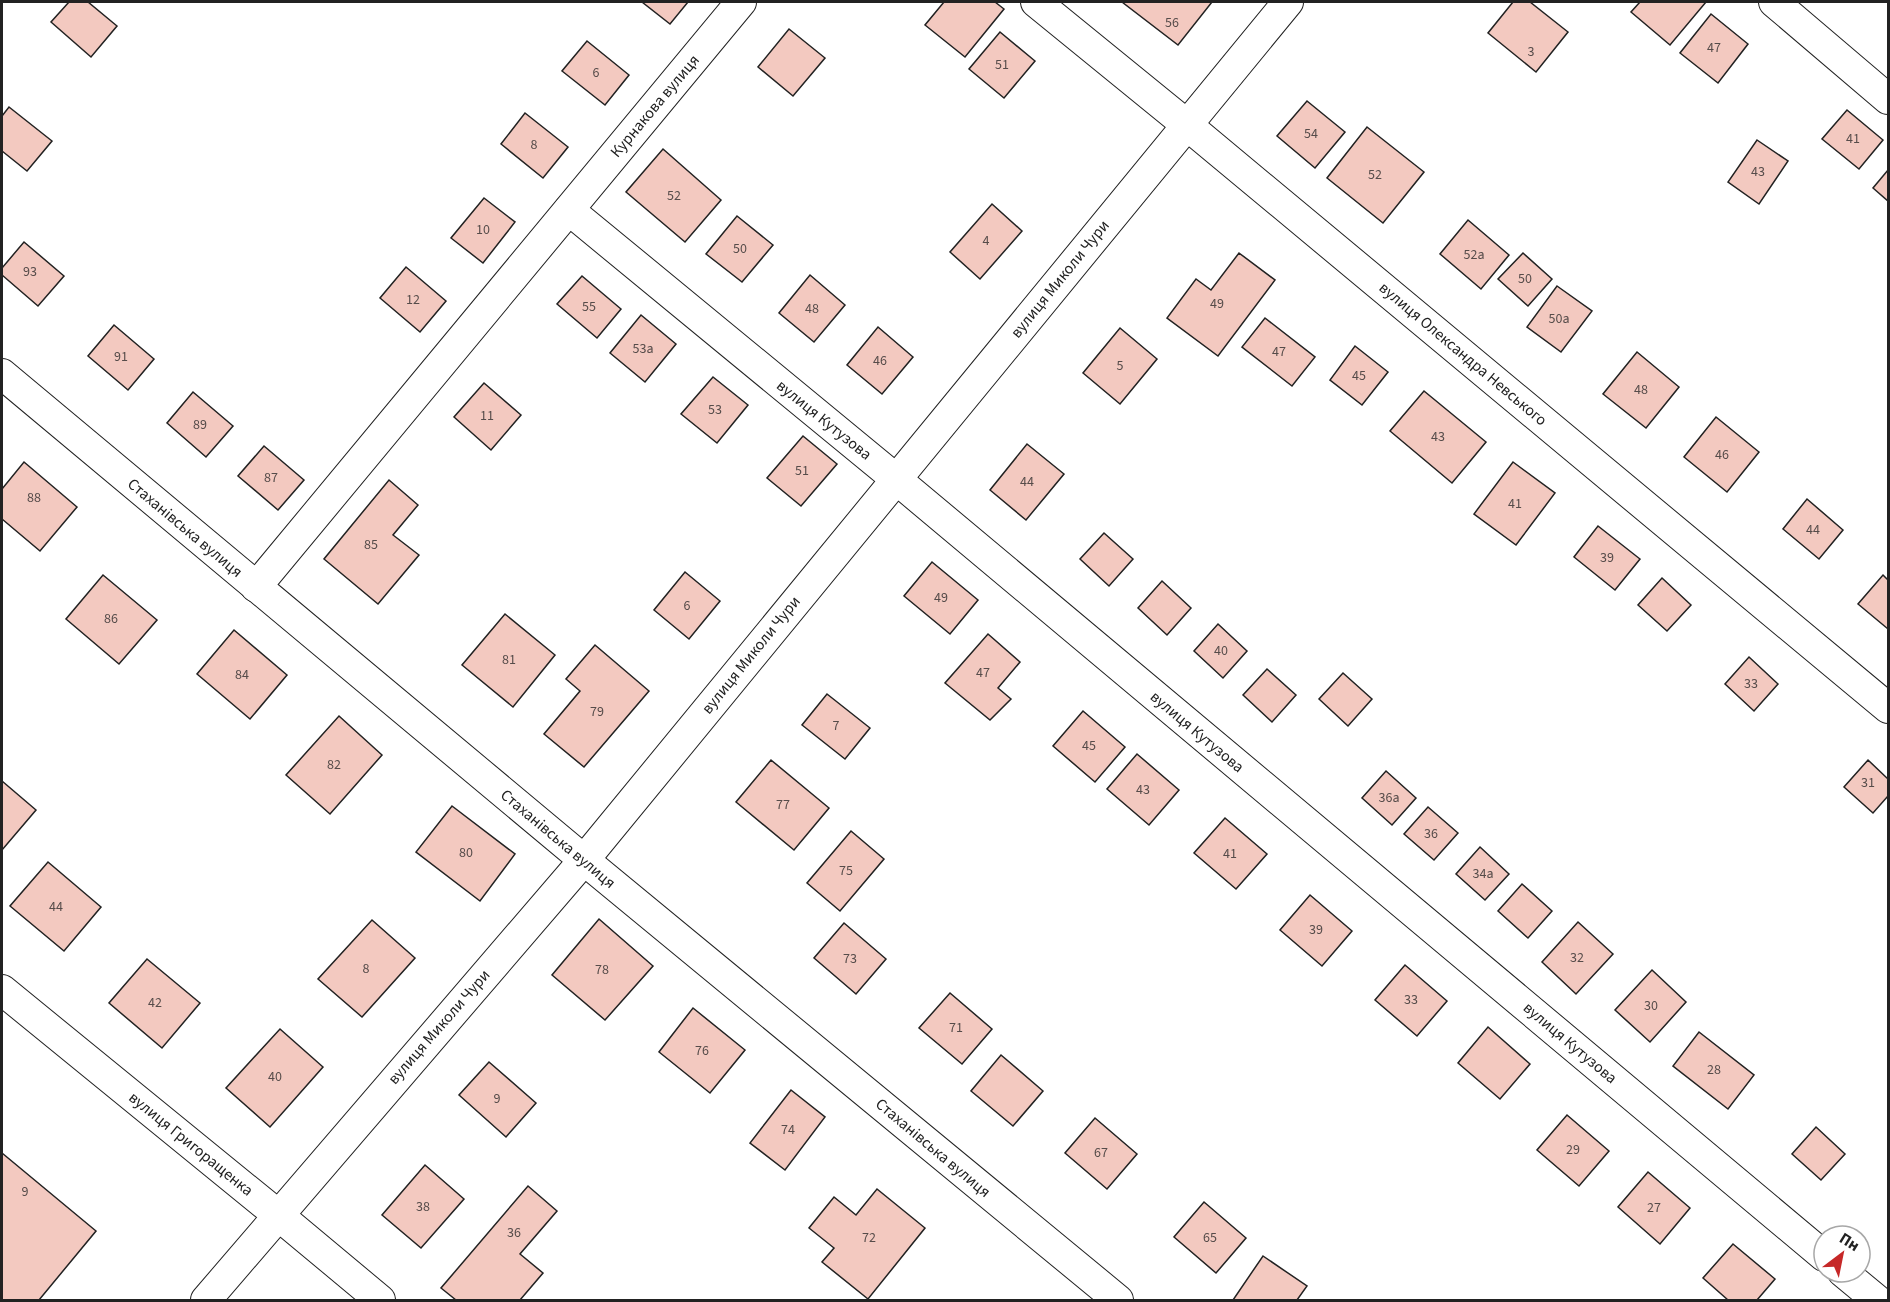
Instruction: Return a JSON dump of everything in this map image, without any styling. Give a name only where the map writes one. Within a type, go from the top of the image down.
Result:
[{"type":"street","name":"Курнакова вулиця","points":[[256,587],[741,2]]},
{"type":"street","name":"вулиця Олександра Невського","points":[[1036,2],[1888,708]]},
{"type":"street","name":"вулиця Миколи Чури","points":[[206,1300],[584,860],[1287,2]]},
{"type":"street","points":[[1774,2],[1888,99]]},
{"type":"street","name":"вулиця Кутузова","points":[[569,210],[896,479],[1812,1246]]},
{"type":"street","name":"Стаханівська вулиця","points":[[2,374],[584,860],[1118,1300]]},
{"type":"street","name":"вулиця Григоращенка","points":[[2,990],[380,1300]]},
{"type":"street","points":[[1858,1284],[1877,1300]]},
{"type":"building","points":[[69,2],[88,2],[117,26],[91,57],[51,22]]},
{"type":"building","points":[[642,2],[688,2],[670,24]]},
{"type":"building","points":[[944,2],[995,2],[1004,9],[965,57],[925,25]]},
{"type":"building","points":[[1122,2],[1212,2],[1178,45]]},
{"type":"building","points":[[1513,2],[1530,2],[1568,32],[1536,72],[1488,33]]},
{"type":"building","points":[[1640,2],[1706,2],[1670,45],[1631,12]]},
{"type":"building","points":[[1711,14],[1748,44],[1718,83],[1680,53]]},
{"type":"building","points":[[789,29],[825,58],[793,96],[758,67]]},
{"type":"building","points":[[1000,32],[1035,61],[1004,98],[969,69]]},
{"type":"building","points":[[587,41],[629,75],[605,105],[562,71]]},
{"type":"building","points":[[1307,101],[1345,132],[1315,168],[1277,136]]},
{"type":"building","points":[[9,107],[52,141],[27,171],[2,151],[2,116]]},
{"type":"building","points":[[1847,110],[1883,140],[1859,169],[1822,139]]},
{"type":"building","points":[[525,113],[568,147],[543,178],[501,144]]},
{"type":"building","points":[[1367,127],[1424,172],[1383,223],[1327,178]]},
{"type":"building","points":[[1757,140],[1788,161],[1759,204],[1728,182]]},
{"type":"building","points":[[663,149],[721,200],[685,242],[626,192]]},
{"type":"building","points":[[1888,170],[1888,201],[1873,188]]},
{"type":"building","points":[[484,198],[515,222],[483,263],[451,238]]},
{"type":"building","points":[[992,204],[1022,231],[980,279],[950,252]]},
{"type":"building","points":[[737,216],[773,245],[742,282],[706,254]]},
{"type":"building","points":[[1468,220],[1509,255],[1481,289],[1440,254]]},
{"type":"building","points":[[24,242],[64,276],[38,306],[2,275],[2,268]]},
{"type":"building","points":[[1239,253],[1275,280],[1218,356],[1167,318],[1196,279],[1211,290]]},
{"type":"building","points":[[1523,253],[1552,279],[1528,306],[1498,279]]},
{"type":"building","points":[[406,267],[446,301],[420,332],[380,298]]},
{"type":"building","points":[[810,275],[845,305],[814,342],[779,313]]},
{"type":"building","points":[[582,276],[621,309],[597,338],[557,304]]},
{"type":"building","points":[[1557,286],[1592,311],[1561,352],[1527,327]]},
{"type":"building","points":[[641,315],[676,344],[645,382],[610,353]]},
{"type":"building","points":[[1265,318],[1315,357],[1292,386],[1242,347]]},
{"type":"building","points":[[114,325],[154,359],[128,390],[88,356]]},
{"type":"building","points":[[878,327],[913,357],[882,394],[847,365]]},
{"type":"building","points":[[1120,328],[1157,359],[1120,404],[1083,373]]},
{"type":"building","points":[[1355,346],[1388,372],[1362,405],[1330,380]]},
{"type":"building","points":[[1637,352],[1679,387],[1646,428],[1603,394]]},
{"type":"building","points":[[713,377],[748,405],[717,443],[681,414]]},
{"type":"building","points":[[484,383],[521,415],[491,450],[454,417]]},
{"type":"building","points":[[1424,391],[1486,442],[1452,483],[1390,431]]},
{"type":"building","points":[[193,392],[233,426],[206,457],[167,423]]},
{"type":"building","points":[[1716,417],[1759,452],[1727,492],[1684,457]]},
{"type":"building","points":[[803,436],[837,464],[801,506],[767,478]]},
{"type":"building","points":[[1027,444],[1064,474],[1026,520],[990,490]]},
{"type":"building","points":[[264,446],[304,480],[278,510],[238,476]]},
{"type":"building","points":[[24,462],[77,507],[40,551],[2,519],[2,489]]},
{"type":"building","points":[[1513,462],[1555,493],[1516,545],[1474,514]]},
{"type":"building","points":[[389,480],[418,505],[393,535],[419,555],[378,604],[324,559]]},
{"type":"building","points":[[1807,499],[1843,530],[1819,559],[1783,529]]},
{"type":"building","points":[[1598,526],[1640,559],[1615,590],[1574,557]]},
{"type":"building","points":[[1104,533],[1133,559],[1109,586],[1080,559]]},
{"type":"building","points":[[932,562],[978,600],[950,634],[904,596]]},
{"type":"building","points":[[685,572],[720,601],[689,639],[654,610]]},
{"type":"building","points":[[103,575],[157,620],[119,664],[66,619]]},
{"type":"building","points":[[1883,575],[1888,580],[1888,629],[1858,604]]},
{"type":"building","points":[[1662,578],[1691,605],[1667,631],[1638,605]]},
{"type":"building","points":[[1162,581],[1191,608],[1167,635],[1138,608]]},
{"type":"building","points":[[505,614],[555,655],[513,707],[462,665]]},
{"type":"building","points":[[1218,624],[1247,651],[1223,678],[1194,651]]},
{"type":"building","points":[[234,630],[287,675],[250,719],[197,674]]},
{"type":"building","points":[[988,634],[1020,662],[998,688],[1011,699],[990,720],[945,683]]},
{"type":"building","points":[[595,645],[649,691],[584,767],[544,734],[580,691],[566,679]]},
{"type":"building","points":[[1749,657],[1778,684],[1754,711],[1725,684]]},
{"type":"building","points":[[1267,669],[1296,695],[1272,722],[1243,695]]},
{"type":"building","points":[[1343,673],[1372,699],[1348,726],[1319,699]]},
{"type":"building","points":[[827,694],[870,728],[845,759],[802,725]]},
{"type":"building","points":[[1083,711],[1125,747],[1095,782],[1053,746]]},
{"type":"building","points":[[339,716],[382,755],[330,814],[286,775]]},
{"type":"building","points":[[1137,754],[1179,790],[1149,825],[1107,789]]},
{"type":"building","points":[[771,760],[829,808],[794,850],[736,802]]},
{"type":"building","points":[[1868,760],[1888,779],[1888,796],[1873,813],[1844,787]]},
{"type":"building","points":[[1386,771],[1416,798],[1392,825],[1362,798]]},
{"type":"building","points":[[2,781],[36,810],[2,850]]},
{"type":"building","points":[[452,806],[515,854],[480,901],[416,852]]},
{"type":"building","points":[[1428,807],[1458,833],[1434,860],[1404,834]]},
{"type":"building","points":[[1225,818],[1267,854],[1236,889],[1194,853]]},
{"type":"building","points":[[851,831],[884,859],[840,911],[807,883]]},
{"type":"building","points":[[1480,847],[1509,874],[1485,900],[1456,874]]},
{"type":"building","points":[[48,862],[101,907],[64,951],[10,906]]},
{"type":"building","points":[[1522,884],[1552,911],[1528,938],[1498,911]]},
{"type":"building","points":[[1310,895],[1352,931],[1322,966],[1280,930]]},
{"type":"building","points":[[599,919],[653,966],[605,1020],[552,975]]},
{"type":"building","points":[[372,920],[415,958],[362,1017],[318,979]]},
{"type":"building","points":[[1578,922],[1613,954],[1576,994],[1542,962]]},
{"type":"building","points":[[844,923],[886,959],[856,994],[814,958]]},
{"type":"building","points":[[147,959],[200,1003],[162,1048],[109,1003]]},
{"type":"building","points":[[1405,965],[1447,1001],[1417,1036],[1375,1000]]},
{"type":"building","points":[[1652,970],[1686,1002],[1650,1042],[1615,1010]]},
{"type":"building","points":[[950,993],[992,1029],[962,1064],[919,1028]]},
{"type":"building","points":[[693,1008],[745,1050],[710,1093],[659,1052]]},
{"type":"building","points":[[1488,1027],[1530,1064],[1500,1099],[1458,1063]]},
{"type":"building","points":[[280,1029],[323,1067],[270,1127],[226,1088]]},
{"type":"building","points":[[1699,1032],[1754,1075],[1728,1109],[1673,1066]]},
{"type":"building","points":[[1001,1055],[1043,1091],[1013,1126],[971,1091]]},
{"type":"building","points":[[489,1062],[536,1103],[506,1137],[459,1095]]},
{"type":"building","points":[[791,1090],[825,1117],[785,1170],[750,1143]]},
{"type":"building","points":[[1567,1115],[1609,1151],[1579,1186],[1537,1150]]},
{"type":"building","points":[[1095,1118],[1137,1154],[1107,1189],[1065,1153]]},
{"type":"building","points":[[1816,1127],[1845,1154],[1821,1180],[1792,1154]]},
{"type":"building","points":[[2,1153],[96,1231],[39,1300],[2,1300]]},
{"type":"building","points":[[425,1165],[464,1199],[421,1248],[382,1215]]},
{"type":"building","points":[[1648,1172],[1690,1208],[1660,1244],[1618,1207]]},
{"type":"building","points":[[528,1186],[557,1211],[520,1254],[543,1273],[520,1300],[456,1300],[441,1288]]},
{"type":"building","points":[[877,1189],[925,1228],[868,1299],[822,1262],[834,1248],[809,1228],[834,1197],[856,1215]]},
{"type":"building","points":[[1204,1202],[1246,1238],[1216,1273],[1174,1237]]},
{"type":"building","points":[[1733,1244],[1775,1279],[1757,1300],[1728,1300],[1703,1278]]},
{"type":"building","points":[[1263,1256],[1307,1286],[1297,1300],[1233,1300]]}]
